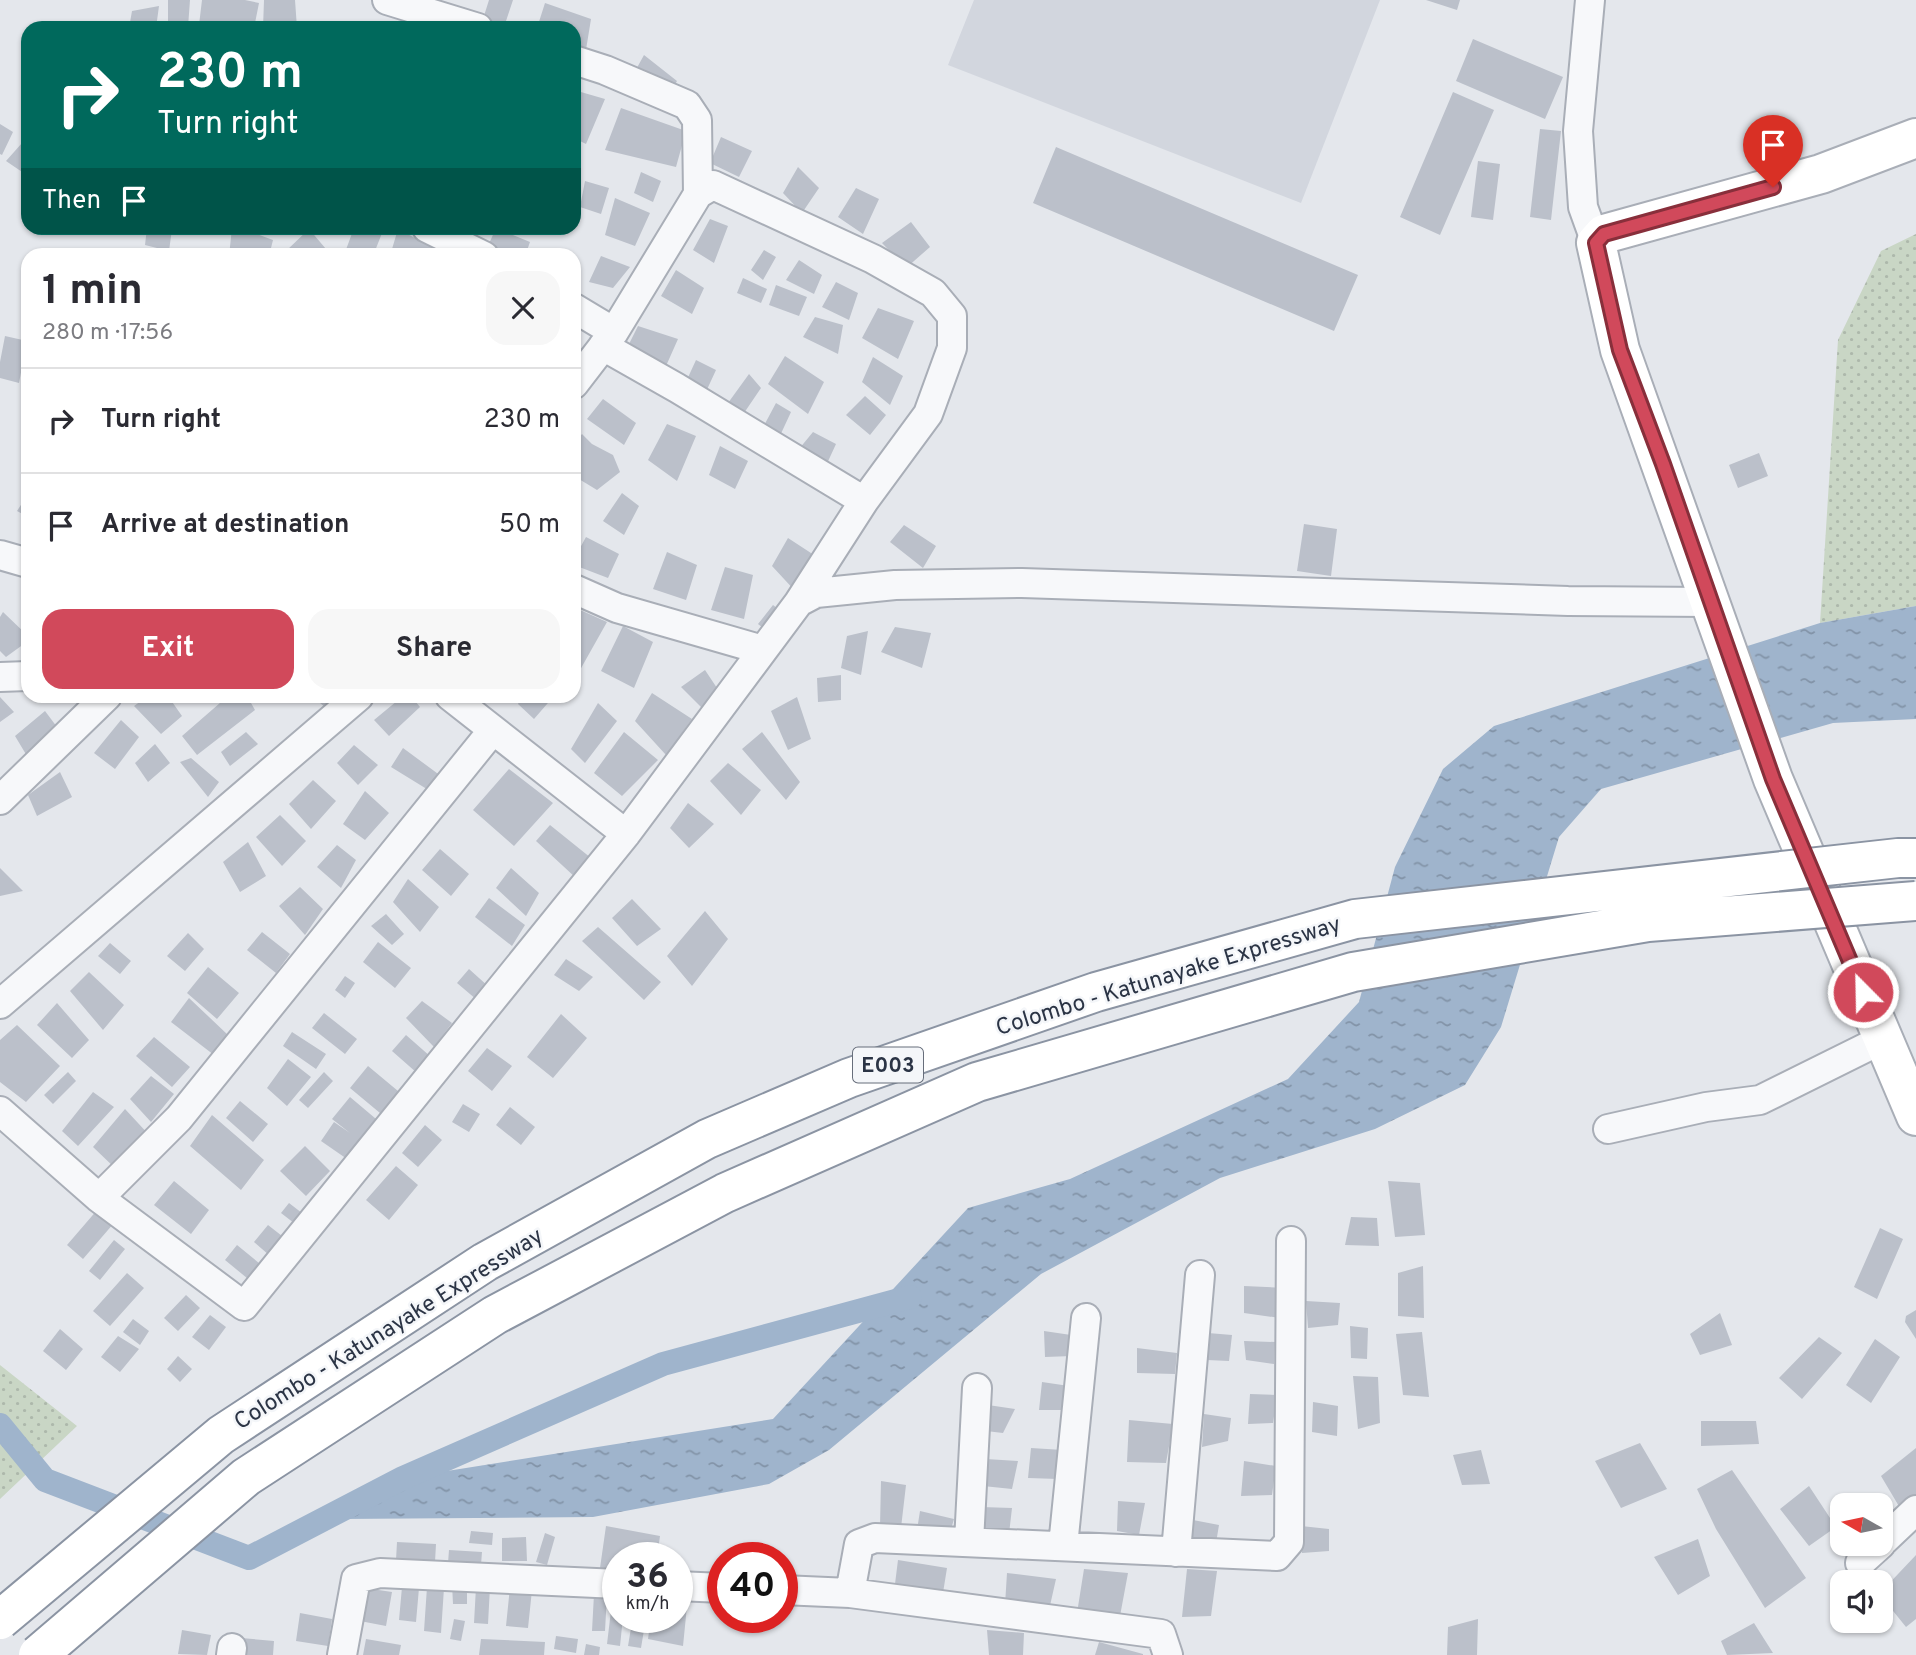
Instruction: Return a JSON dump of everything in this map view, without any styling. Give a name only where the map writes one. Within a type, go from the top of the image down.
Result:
[{"type":"main road","points":[[1916,138],[1821,174],[1604,234],[1596,243],[1620,350],[1663,464],[1773,779],[1916,1116]]},
{"type":"main road","name":"Colombo - Katunayake Expressway","points":[[0,1620],[221,1434],[485,1262],[707,1139],[849,1078],[1096,992],[1355,919],[1916,858]]},
{"type":"main road","name":"Colombo - Katunayake Expressway","points":[[38,1655],[246,1476],[495,1315],[725,1193],[977,1082],[1353,972],[1648,922],[1916,901]]},
{"type":"street","points":[[1590,0],[1578,131],[1583,207],[1596,243]]},
{"type":"street","points":[[399,1],[458,21]]},
{"type":"street","points":[[581,62],[687,105],[697,120],[698,194]]},
{"type":"street","points":[[0,1111],[99,1198],[244,1306],[625,834],[799,602],[864,501],[928,414],[951,348],[952,316],[933,293],[873,259],[713,185],[698,194],[609,339],[581,375]]},
{"type":"street","points":[[441,235],[468,248]]},
{"type":"street","points":[[581,313],[609,339],[677,388],[864,501]]},
{"type":"street","points":[[0,555],[21,561]]},
{"type":"street","points":[[799,602],[816,593],[895,585],[1022,583],[1568,601],[1710,602]]},
{"type":"street","points":[[581,592],[617,608],[763,650]]},
{"type":"street","points":[[0,677],[21,677]]},
{"type":"street","points":[[0,800],[100,703]]},
{"type":"street","points":[[0,1004],[351,703]]},
{"type":"street","points":[[459,703],[625,834]]},
{"type":"street","points":[[99,1198],[179,1118],[493,730]]},
{"type":"street","points":[[1608,1129],[1706,1107],[1760,1100],[1883,1039]]},
{"type":"street","points":[[850,1593],[859,1544],[875,1538],[1277,1556],[1289,1542],[1291,1241]]},
{"type":"street","points":[[1176,1552],[1200,1275]]},
{"type":"street","points":[[1063,1546],[1086,1318]]},
{"type":"street","points":[[969,1542],[978,1388]]},
{"type":"street","points":[[1894,1531],[1916,1510]]},
{"type":"street","points":[[1860,1563],[1867,1556]]},
{"type":"street","points":[[342,1655],[356,1579],[380,1573],[602,1583]]},
{"type":"street","points":[[798,1591],[850,1593],[1161,1634],[1168,1655]]},
{"type":"shaded area","points":[[974,0],[1380,0],[1301,203],[948,65]]},
{"type":"green space","points":[[1916,234],[1916,606],[1820,623],[1838,340],[1881,251]]},
{"type":"green space","points":[[0,1365],[77,1426],[0,1499]]},
{"type":"water","points":[[1916,606],[1916,719],[1833,723],[1601,789],[1559,837],[1501,1027],[1465,1085],[1375,1129],[1220,1178],[1041,1274],[829,1450],[769,1484],[593,1517],[340,1519],[403,1478],[773,1419],[968,1208],[1070,1179],[1288,1079],[1359,1002],[1395,867],[1443,769],[1494,726],[1820,623]]},
{"type":"building","points":[[168,0],[190,0],[188,21],[168,21]]},
{"type":"building","points":[[202,0],[245,0],[259,3],[255,21],[199,21]]},
{"type":"building","points":[[264,0],[295,0],[296,21],[263,21]]},
{"type":"building","points":[[489,0],[513,0],[506,21],[483,19]]},
{"type":"building","points":[[1426,0],[1460,0],[1457,10]]},
{"type":"building","points":[[545,3],[591,19],[585,56],[581,55],[581,21],[539,21]]},
{"type":"building","points":[[159,6],[157,21],[130,21],[132,11]]},
{"type":"building","points":[[1473,39],[1563,77],[1545,119],[1456,81]]},
{"type":"building","points":[[644,55],[677,81],[671,92],[633,75]]},
{"type":"building","points":[[581,92],[605,99],[586,144],[581,142]]},
{"type":"building","points":[[1453,92],[1494,110],[1440,235],[1400,217]]},
{"type":"building","points":[[621,108],[686,131],[676,167],[605,150]]},
{"type":"building","points":[[0,124],[13,132],[2,155],[0,154]]},
{"type":"building","points":[[1540,129],[1561,131],[1551,220],[1530,217]]},
{"type":"building","points":[[721,137],[752,151],[739,177],[710,163]]},
{"type":"building","points":[[21,144],[21,171],[6,161]]},
{"type":"building","points":[[1056,147],[1358,275],[1334,331],[1033,203]]},
{"type":"building","points":[[1478,161],[1500,164],[1493,220],[1471,217]]},
{"type":"building","points":[[798,167],[819,188],[802,213],[783,193]]},
{"type":"building","points":[[641,172],[661,181],[653,202],[634,193]]},
{"type":"building","points":[[585,181],[609,188],[601,214],[581,207]]},
{"type":"building","points":[[856,188],[879,199],[863,234],[838,217]]},
{"type":"building","points":[[615,198],[650,213],[635,246],[605,235]]},
{"type":"building","points":[[710,219],[728,226],[714,263],[693,250]]},
{"type":"building","points":[[911,222],[930,247],[906,268],[882,243]]},
{"type":"building","points":[[146,235],[171,235],[169,248],[145,245]]},
{"type":"building","points":[[231,235],[260,235],[273,240],[271,248],[230,248]]},
{"type":"building","points":[[303,235],[314,235],[325,248],[289,248]]},
{"type":"building","points":[[351,235],[381,235],[376,248],[347,248]]},
{"type":"building","points":[[396,235],[409,235],[434,248],[392,248]]},
{"type":"building","points":[[493,235],[513,235],[530,242],[528,248],[488,246]]},
{"type":"building","points":[[764,250],[776,257],[763,280],[751,270]]},
{"type":"building","points":[[601,256],[630,267],[613,288],[589,282]]},
{"type":"building","points":[[799,260],[822,275],[814,294],[786,280]]},
{"type":"building","points":[[676,270],[704,288],[692,314],[661,296]]},
{"type":"building","points":[[743,278],[767,289],[761,303],[737,293]]},
{"type":"building","points":[[836,282],[858,293],[849,320],[822,307]]},
{"type":"building","points":[[776,285],[807,297],[799,316],[769,305]]},
{"type":"building","points":[[878,308],[914,321],[898,359],[862,338]]},
{"type":"building","points":[[815,317],[843,325],[838,354],[803,337]]},
{"type":"building","points":[[638,326],[678,339],[666,366],[627,348]]},
{"type":"building","points":[[5,336],[21,340],[19,383],[0,378]]},
{"type":"building","points":[[785,356],[824,382],[808,414],[768,384]]},
{"type":"building","points":[[873,357],[903,376],[890,405],[862,382]]},
{"type":"building","points":[[696,360],[716,370],[704,396],[685,384]]},
{"type":"building","points":[[749,374],[761,388],[742,416],[728,403]]},
{"type":"building","points":[[865,396],[886,415],[870,435],[846,415]]},
{"type":"building","points":[[603,399],[636,423],[624,445],[587,419]]},
{"type":"building","points":[[776,403],[791,412],[778,440],[761,431]]},
{"type":"building","points":[[667,424],[696,436],[677,481],[648,460]]},
{"type":"building","points":[[813,432],[836,444],[824,470],[799,449]]},
{"type":"building","points":[[581,435],[613,455],[620,472],[597,490],[581,480]]},
{"type":"building","points":[[720,446],[748,461],[735,489],[709,475]]},
{"type":"building","points":[[1759,453],[1768,476],[1738,488],[1729,465]]},
{"type":"building","points":[[622,493],[639,506],[624,535],[603,521]]},
{"type":"building","points":[[1304,524],[1337,529],[1331,576],[1297,571]]},
{"type":"building","points":[[904,525],[936,546],[923,568],[890,542]]},
{"type":"building","points":[[586,537],[619,554],[608,578],[581,568],[581,546]]},
{"type":"building","points":[[788,538],[814,555],[797,593],[772,566]]},
{"type":"building","points":[[667,552],[697,565],[686,600],[653,589]]},
{"type":"building","points":[[725,567],[753,575],[744,619],[711,610]]},
{"type":"building","points":[[773,605],[782,612],[768,632],[758,624]]},
{"type":"building","points":[[581,610],[607,622],[581,668]]},
{"type":"building","points":[[3,612],[21,629],[21,646],[6,657],[0,651],[0,617]]},
{"type":"building","points":[[623,626],[653,642],[634,688],[601,671]]},
{"type":"building","points":[[895,627],[931,633],[922,668],[881,652]]},
{"type":"building","points":[[868,631],[861,675],[841,668],[847,636]]},
{"type":"building","points":[[705,670],[721,694],[705,711],[681,687]]},
{"type":"building","points":[[841,675],[841,700],[818,702],[817,678]]},
{"type":"building","points":[[652,693],[692,719],[666,755],[635,721]]},
{"type":"building","points":[[0,697],[14,712],[0,722]]},
{"type":"building","points":[[797,697],[811,739],[788,750],[771,711]]},
{"type":"building","points":[[138,703],[173,703],[182,716],[161,734],[134,706]]},
{"type":"building","points":[[220,703],[251,703],[255,710],[197,755],[182,736]]},
{"type":"building","points":[[320,703],[340,703],[330,711]]},
{"type":"building","points":[[395,703],[417,703],[420,707],[389,736],[374,720]]},
{"type":"building","points":[[518,703],[548,703],[534,719]]},
{"type":"building","points":[[598,703],[617,721],[585,763],[571,749]]},
{"type":"building","points":[[45,711],[60,731],[27,756],[15,736]]},
{"type":"building","points":[[121,720],[139,737],[115,769],[94,753]]},
{"type":"building","points":[[246,732],[258,744],[230,766],[221,752]]},
{"type":"building","points":[[624,732],[658,760],[622,796],[594,773]]},
{"type":"building","points":[[762,732],[800,782],[786,800],[742,749]]},
{"type":"building","points":[[155,744],[170,763],[148,782],[135,763]]},
{"type":"building","points":[[354,745],[378,765],[358,785],[337,763]]},
{"type":"building","points":[[403,748],[445,779],[430,791],[391,767]]},
{"type":"building","points":[[191,758],[219,782],[208,797],[180,762]]},
{"type":"building","points":[[728,763],[761,790],[741,815],[710,781]]},
{"type":"building","points":[[509,769],[553,803],[514,846],[473,810]]},
{"type":"building","points":[[60,772],[72,797],[37,816],[28,795]]},
{"type":"building","points":[[313,780],[336,801],[311,829],[289,804]]},
{"type":"building","points":[[365,791],[389,813],[365,840],[343,824]]},
{"type":"building","points":[[688,803],[714,824],[689,848],[670,828]]},
{"type":"building","points":[[280,815],[306,841],[282,866],[256,837]]},
{"type":"building","points":[[550,825],[591,858],[576,878],[536,841]]},
{"type":"building","points":[[248,842],[266,876],[240,892],[223,862]]},
{"type":"building","points":[[337,845],[356,860],[341,888],[317,867]]},
{"type":"building","points":[[440,849],[469,874],[451,896],[422,870]]},
{"type":"building","points":[[0,868],[23,891],[0,896]]},
{"type":"building","points":[[511,868],[539,893],[526,916],[496,888]]},
{"type":"building","points":[[408,879],[439,907],[420,932],[393,902]]},
{"type":"building","points":[[300,887],[323,909],[305,935],[279,906]]},
{"type":"building","points":[[489,898],[525,925],[512,946],[475,917]]},
{"type":"building","points":[[632,899],[661,929],[637,946],[612,918]]},
{"type":"building","points":[[705,911],[728,939],[692,986],[667,956]]},
{"type":"building","points":[[386,914],[404,934],[392,945],[371,926]]},
{"type":"building","points":[[598,927],[661,982],[644,1000],[582,941]]},
{"type":"building","points":[[262,932],[290,954],[276,973],[247,950]]},
{"type":"building","points":[[188,933],[204,949],[185,971],[167,956]]},
{"type":"building","points":[[378,942],[411,968],[395,988],[363,962]]},
{"type":"building","points":[[110,943],[131,961],[120,974],[98,956]]},
{"type":"building","points":[[566,959],[593,977],[579,991],[554,975]]},
{"type":"building","points":[[208,967],[239,993],[217,1019],[187,993]]},
{"type":"building","points":[[469,969],[489,987],[477,1000],[457,983]]},
{"type":"building","points":[[89,972],[124,1005],[103,1030],[70,991]]},
{"type":"building","points":[[345,976],[355,983],[345,998],[335,990]]},
{"type":"building","points":[[189,998],[228,1035],[214,1055],[171,1022]]},
{"type":"building","points":[[422,1001],[452,1023],[434,1047],[406,1018]]},
{"type":"building","points":[[57,1003],[89,1040],[72,1058],[37,1025]]},
{"type":"building","points":[[324,1013],[357,1039],[345,1054],[312,1028]]},
{"type":"building","points":[[561,1014],[587,1038],[553,1078],[527,1057]]},
{"type":"building","points":[[17,1025],[60,1066],[26,1102],[0,1082],[0,1040]]},
{"type":"building","points":[[292,1032],[326,1054],[316,1069],[283,1046]]},
{"type":"building","points":[[406,1035],[431,1057],[417,1073],[392,1051]]},
{"type":"building","points":[[154,1037],[190,1067],[172,1087],[136,1056]]},
{"type":"building","points":[[487,1048],[512,1066],[492,1091],[468,1071]]},
{"type":"building","points":[[288,1059],[311,1077],[287,1106],[267,1088]]},
{"type":"building","points":[[368,1066],[404,1096],[386,1118],[350,1088]]},
{"type":"building","points":[[68,1072],[76,1081],[53,1104],[44,1095]]},
{"type":"building","points":[[324,1072],[333,1081],[308,1108],[299,1100]]},
{"type":"building","points":[[151,1076],[174,1094],[151,1122],[130,1099]]},
{"type":"building","points":[[93,1092],[114,1107],[78,1146],[62,1131]]},
{"type":"building","points":[[350,1097],[382,1124],[347,1159],[321,1141],[334,1122],[350,1133],[332,1119]]},
{"type":"building","points":[[240,1101],[268,1124],[253,1142],[226,1118]]},
{"type":"building","points":[[463,1104],[480,1114],[469,1132],[452,1122]]},
{"type":"building","points":[[510,1107],[535,1127],[521,1145],[496,1125]]},
{"type":"building","points":[[125,1109],[151,1137],[117,1170],[93,1147]]},
{"type":"building","points":[[212,1115],[264,1160],[241,1190],[190,1146]]},
{"type":"building","points":[[425,1125],[442,1140],[418,1167],[402,1153]]},
{"type":"building","points":[[305,1146],[330,1171],[306,1196],[280,1171]]},
{"type":"building","points":[[396,1166],[418,1185],[389,1220],[366,1200]]},
{"type":"building","points":[[174,1181],[209,1210],[191,1234],[154,1205]]},
{"type":"building","points":[[1388,1181],[1420,1183],[1425,1235],[1395,1237]]},
{"type":"building","points":[[289,1203],[311,1220],[303,1230],[281,1213]]},
{"type":"building","points":[[98,1209],[114,1223],[83,1259],[67,1245]]},
{"type":"building","points":[[1351,1217],[1377,1218],[1379,1246],[1345,1245]]},
{"type":"building","points":[[268,1225],[291,1243],[277,1262],[254,1242]]},
{"type":"building","points":[[1880,1228],[1903,1239],[1877,1299],[1854,1287]]},
{"type":"building","points":[[114,1240],[125,1249],[100,1280],[89,1271]]},
{"type":"building","points":[[237,1245],[265,1268],[253,1283],[225,1260]]},
{"type":"building","points":[[1423,1266],[1424,1318],[1398,1316],[1398,1273]]},
{"type":"building","points":[[127,1273],[144,1288],[110,1326],[93,1311]]},
{"type":"building","points":[[1244,1286],[1285,1288],[1280,1318],[1244,1313]]},
{"type":"building","points":[[186,1295],[200,1308],[178,1331],[164,1318]]},
{"type":"building","points":[[1306,1301],[1340,1303],[1338,1325],[1308,1328]]},
{"type":"building","points":[[1916,1310],[1916,1339],[1905,1322],[1906,1316]]},
{"type":"building","points":[[1720,1313],[1732,1345],[1700,1355],[1690,1334]]},
{"type":"building","points":[[210,1315],[226,1327],[209,1350],[192,1337]]},
{"type":"building","points":[[133,1319],[149,1331],[140,1345],[123,1332]]},
{"type":"building","points":[[1350,1326],[1368,1328],[1367,1359],[1351,1358]]},
{"type":"building","points":[[60,1329],[83,1349],[66,1370],[43,1351]]},
{"type":"building","points":[[1044,1331],[1071,1335],[1072,1356],[1045,1357]]},
{"type":"building","points":[[1422,1332],[1429,1397],[1403,1395],[1396,1334]]},
{"type":"building","points":[[1208,1333],[1232,1335],[1229,1361],[1207,1360]]},
{"type":"building","points":[[118,1336],[139,1349],[120,1372],[101,1357]]},
{"type":"building","points":[[1819,1337],[1842,1353],[1802,1399],[1779,1378]]},
{"type":"building","points":[[1875,1339],[1900,1357],[1871,1403],[1846,1385]]},
{"type":"building","points":[[1244,1341],[1275,1342],[1274,1364],[1246,1360]]},
{"type":"building","points":[[1137,1348],[1177,1353],[1175,1374],[1137,1373]]},
{"type":"building","points":[[178,1356],[192,1369],[180,1382],[167,1369]]},
{"type":"building","points":[[1353,1376],[1378,1377],[1380,1423],[1358,1429]]},
{"type":"building","points":[[1042,1382],[1069,1386],[1066,1410],[1039,1410]]},
{"type":"building","points":[[1250,1394],[1277,1395],[1273,1423],[1248,1424]]},
{"type":"building","points":[[1313,1402],[1338,1406],[1337,1436],[1312,1432]]},
{"type":"building","points":[[988,1405],[1015,1409],[1003,1433],[986,1431]]},
{"type":"building","points":[[1204,1414],[1231,1418],[1228,1441],[1202,1447]]},
{"type":"building","points":[[1129,1420],[1173,1424],[1166,1463],[1127,1462]]},
{"type":"building","points":[[1701,1421],[1756,1421],[1759,1444],[1701,1446]]},
{"type":"building","points":[[1640,1443],[1667,1489],[1621,1508],[1595,1461]]},
{"type":"building","points":[[1031,1448],[1063,1450],[1058,1479],[1028,1478]]},
{"type":"building","points":[[1916,1448],[1916,1494],[1900,1508],[1894,1493],[1891,1493],[1881,1476]]},
{"type":"building","points":[[1481,1450],[1490,1484],[1462,1485],[1453,1455]]},
{"type":"building","points":[[986,1459],[1018,1461],[1012,1489],[983,1486]]},
{"type":"building","points":[[1244,1461],[1276,1466],[1272,1495],[1241,1496]]},
{"type":"building","points":[[1732,1470],[1806,1578],[1765,1608],[1716,1529],[1697,1489]]},
{"type":"building","points":[[881,1481],[906,1485],[901,1528],[880,1527]]},
{"type":"building","points":[[1809,1486],[1830,1518],[1830,1531],[1809,1546],[1780,1509]]},
{"type":"building","points":[[1118,1501],[1145,1503],[1139,1535],[1117,1531]]},
{"type":"building","points":[[981,1507],[1012,1508],[1009,1534],[980,1533]]},
{"type":"building","points":[[920,1511],[954,1519],[949,1536],[917,1530]]},
{"type":"building","points":[[1193,1520],[1219,1525],[1216,1543],[1191,1539]]},
{"type":"building","points":[[606,1526],[660,1536],[659,1542],[604,1542]]},
{"type":"building","points":[[1301,1526],[1329,1529],[1329,1551],[1302,1553]]},
{"type":"building","points":[[471,1531],[493,1533],[492,1545],[469,1543]]},
{"type":"building","points":[[545,1533],[555,1537],[547,1565],[536,1562]]},
{"type":"building","points":[[526,1537],[527,1561],[502,1561],[502,1538]]},
{"type":"building","points":[[1698,1539],[1710,1576],[1678,1595],[1654,1557]]},
{"type":"building","points":[[397,1542],[436,1544],[435,1562],[396,1560]]},
{"type":"building","points":[[449,1550],[482,1552],[481,1565],[448,1563]]},
{"type":"building","points":[[1916,1555],[1916,1619],[1906,1627],[1893,1611],[1893,1579]]},
{"type":"building","points":[[898,1560],[947,1568],[942,1599],[894,1592]]},
{"type":"building","points":[[1084,1569],[1128,1573],[1120,1616],[1077,1613]]},
{"type":"building","points":[[1187,1569],[1217,1571],[1211,1616],[1182,1617]]},
{"type":"building","points":[[1007,1573],[1056,1579],[1049,1610],[1005,1605]]},
{"type":"building","points":[[452,1584],[467,1584],[467,1604],[453,1604]]},
{"type":"building","points":[[402,1587],[419,1588],[416,1622],[399,1620]]},
{"type":"building","points":[[427,1587],[444,1588],[441,1633],[424,1631]]},
{"type":"building","points":[[476,1587],[490,1587],[488,1624],[474,1623]]},
{"type":"building","points":[[510,1587],[532,1590],[528,1628],[506,1626]]},
{"type":"building","points":[[365,1588],[392,1592],[386,1626],[360,1621]]},
{"type":"building","points":[[594,1594],[602,1595],[602,1631],[592,1631]]},
{"type":"building","points":[[300,1613],[332,1619],[328,1646],[296,1641]]},
{"type":"building","points":[[454,1619],[465,1621],[461,1641],[450,1639]]},
{"type":"building","points":[[1478,1619],[1477,1655],[1447,1655],[1448,1627]]},
{"type":"building","points":[[1754,1623],[1773,1653],[1727,1655],[1721,1641]]},
{"type":"building","points":[[182,1630],[211,1635],[207,1655],[178,1654]]},
{"type":"building","points":[[987,1630],[1024,1633],[1023,1655],[989,1655]]},
{"type":"building","points":[[608,1633],[621,1633],[620,1646],[607,1644]]},
{"type":"building","points":[[630,1633],[644,1633],[641,1648],[628,1646]]},
{"type":"building","points":[[649,1633],[684,1633],[683,1646],[648,1639]]},
{"type":"building","points":[[556,1636],[578,1639],[576,1653],[554,1649]]},
{"type":"building","points":[[241,1638],[274,1641],[273,1655],[240,1655]]},
{"type":"building","points":[[366,1639],[401,1645],[399,1655],[363,1655]]},
{"type":"building","points":[[481,1639],[545,1642],[544,1655],[479,1655]]},
{"type":"building","points":[[1099,1642],[1143,1654],[1143,1655],[1095,1655]]},
{"type":"building","points":[[586,1644],[600,1647],[599,1655],[584,1655]]},
{"type":"waterway","points":[[0,1425],[45,1480],[249,1558],[403,1478],[663,1364],[910,1297]]},
{"type":"route","points":[[1773,187],[1604,234],[1596,243],[1620,350],[1663,464],[1773,779],[1863,992]]}]
